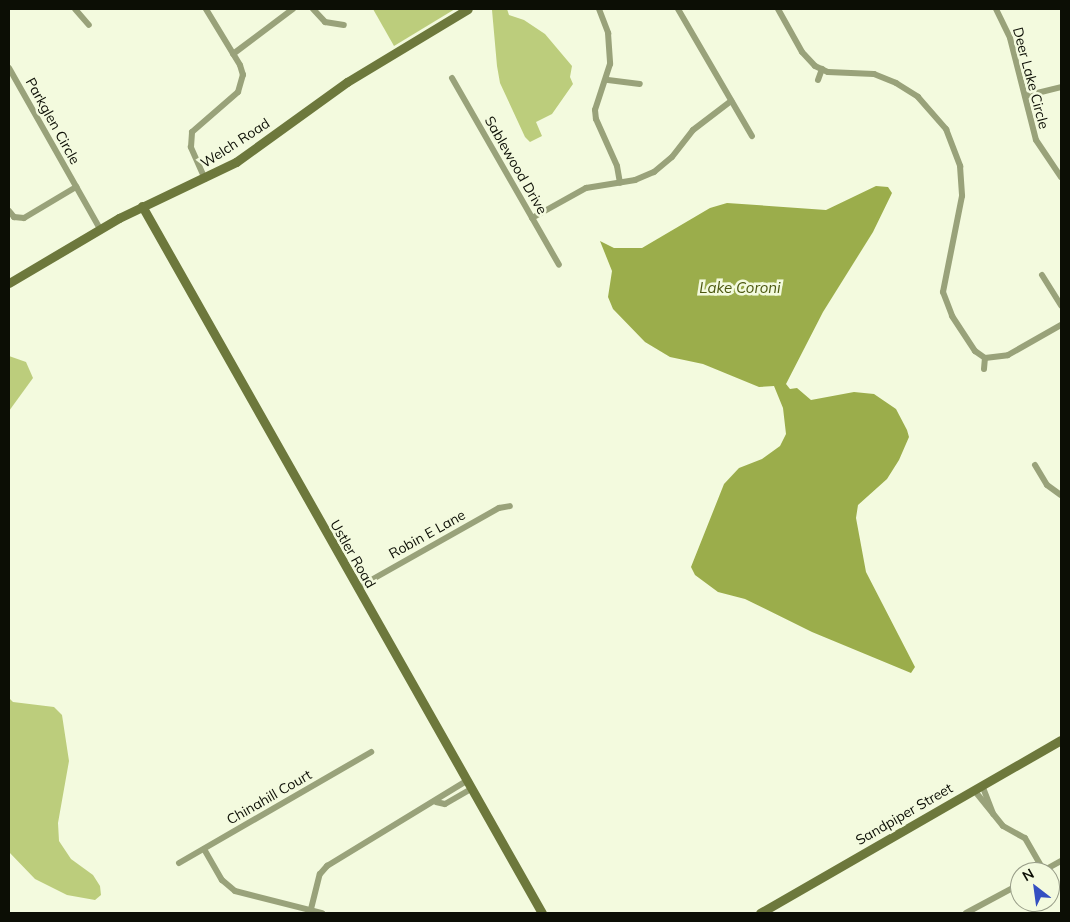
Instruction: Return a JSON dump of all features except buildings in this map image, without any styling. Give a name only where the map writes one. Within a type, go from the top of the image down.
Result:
[{"type":"street","points":[[76,9],[89,25]]},
{"type":"street","points":[[205,179],[191,147],[192,134],[240,89],[243,72],[206,9]]},
{"type":"street","points":[[234,54],[293,9]]},
{"type":"street","points":[[314,9],[325,22],[344,25]]},
{"type":"street","name":"Welch Road","points":[[9,283],[142,206],[205,179],[236,162],[347,82],[468,9]]},
{"type":"street","points":[[599,9],[610,49],[608,80],[595,110],[596,118],[617,166],[620,183]]},
{"type":"street","points":[[678,9],[752,136]]},
{"type":"street","points":[[778,9],[802,52],[822,69],[874,74],[896,83],[918,97],[946,129],[960,166],[962,196],[943,292],[952,316],[974,351],[985,358],[1008,355],[1061,325]]},
{"type":"street","name":"Deer Lake Circle","points":[[996,9],[1010,38],[1036,140],[1061,177]]},
{"type":"street","name":"Parkglen Circle","points":[[9,68],[100,230]]},
{"type":"street","points":[[818,80],[822,69]]},
{"type":"street","name":"Sablewood Drive","points":[[452,78],[559,265]]},
{"type":"street","points":[[608,80],[640,84]]},
{"type":"street","points":[[1025,96],[1061,87]]},
{"type":"street","points":[[532,218],[586,188],[620,183],[645,176],[662,166],[693,130],[731,101]]},
{"type":"street","points":[[9,211],[14,217],[24,218],[76,187]]},
{"type":"street","name":"Ustler Road","points":[[142,206],[542,913]]},
{"type":"street","points":[[1042,275],[1061,306]]},
{"type":"street","points":[[984,369],[985,358]]},
{"type":"street","points":[[1035,465],[1047,485],[1061,495]]},
{"type":"street","name":"Robin E Lane","points":[[357,588],[499,508],[510,506]]},
{"type":"street","name":"Sandpiper Street","points":[[760,913],[1061,740]]},
{"type":"street","name":"Chinahill Court","points":[[179,863],[371,752]]},
{"type":"street","points":[[310,909],[320,874],[327,866],[436,802],[450,790],[469,785]]},
{"type":"street","points":[[436,802],[445,804],[454,799],[469,785]]},
{"type":"street","points":[[978,788],[993,814],[1003,826],[1026,838],[1038,862]]},
{"type":"street","points":[[450,790],[454,799]]},
{"type":"street","points":[[204,849],[222,880],[235,891],[322,913]]},
{"type":"street","points":[[966,913],[1010,889]]},
{"type":"shaded area","points":[[373,9],[455,9],[394,46]]},
{"type":"shaded area","points":[[507,9],[509,15],[524,20],[545,34],[572,66],[570,77],[573,84],[552,114],[536,122],[542,136],[530,142],[525,137],[500,83],[497,66],[492,10]]},
{"type":"shaded area","points":[[9,356],[26,362],[33,378],[9,411]]},
{"type":"shaded area","points":[[9,698],[13,702],[54,707],[62,715],[69,761],[58,823],[59,841],[71,859],[93,875],[100,886],[101,895],[95,900],[67,895],[35,879],[9,852]]},
{"type":"water","name":"Lake Coroni","points":[[876,186],[888,187],[892,193],[873,232],[823,312],[786,384],[790,389],[797,388],[811,400],[854,392],[874,394],[896,409],[907,430],[909,437],[899,460],[887,479],[858,505],[856,518],[866,572],[915,667],[911,673],[812,632],[745,599],[718,592],[695,575],[691,567],[724,484],[739,468],[762,459],[780,446],[786,434],[783,408],[774,386],[759,387],[703,364],[670,357],[645,342],[613,309],[608,297],[612,271],[600,241],[614,248],[642,248],[710,208],[727,203],[826,210]]}]
